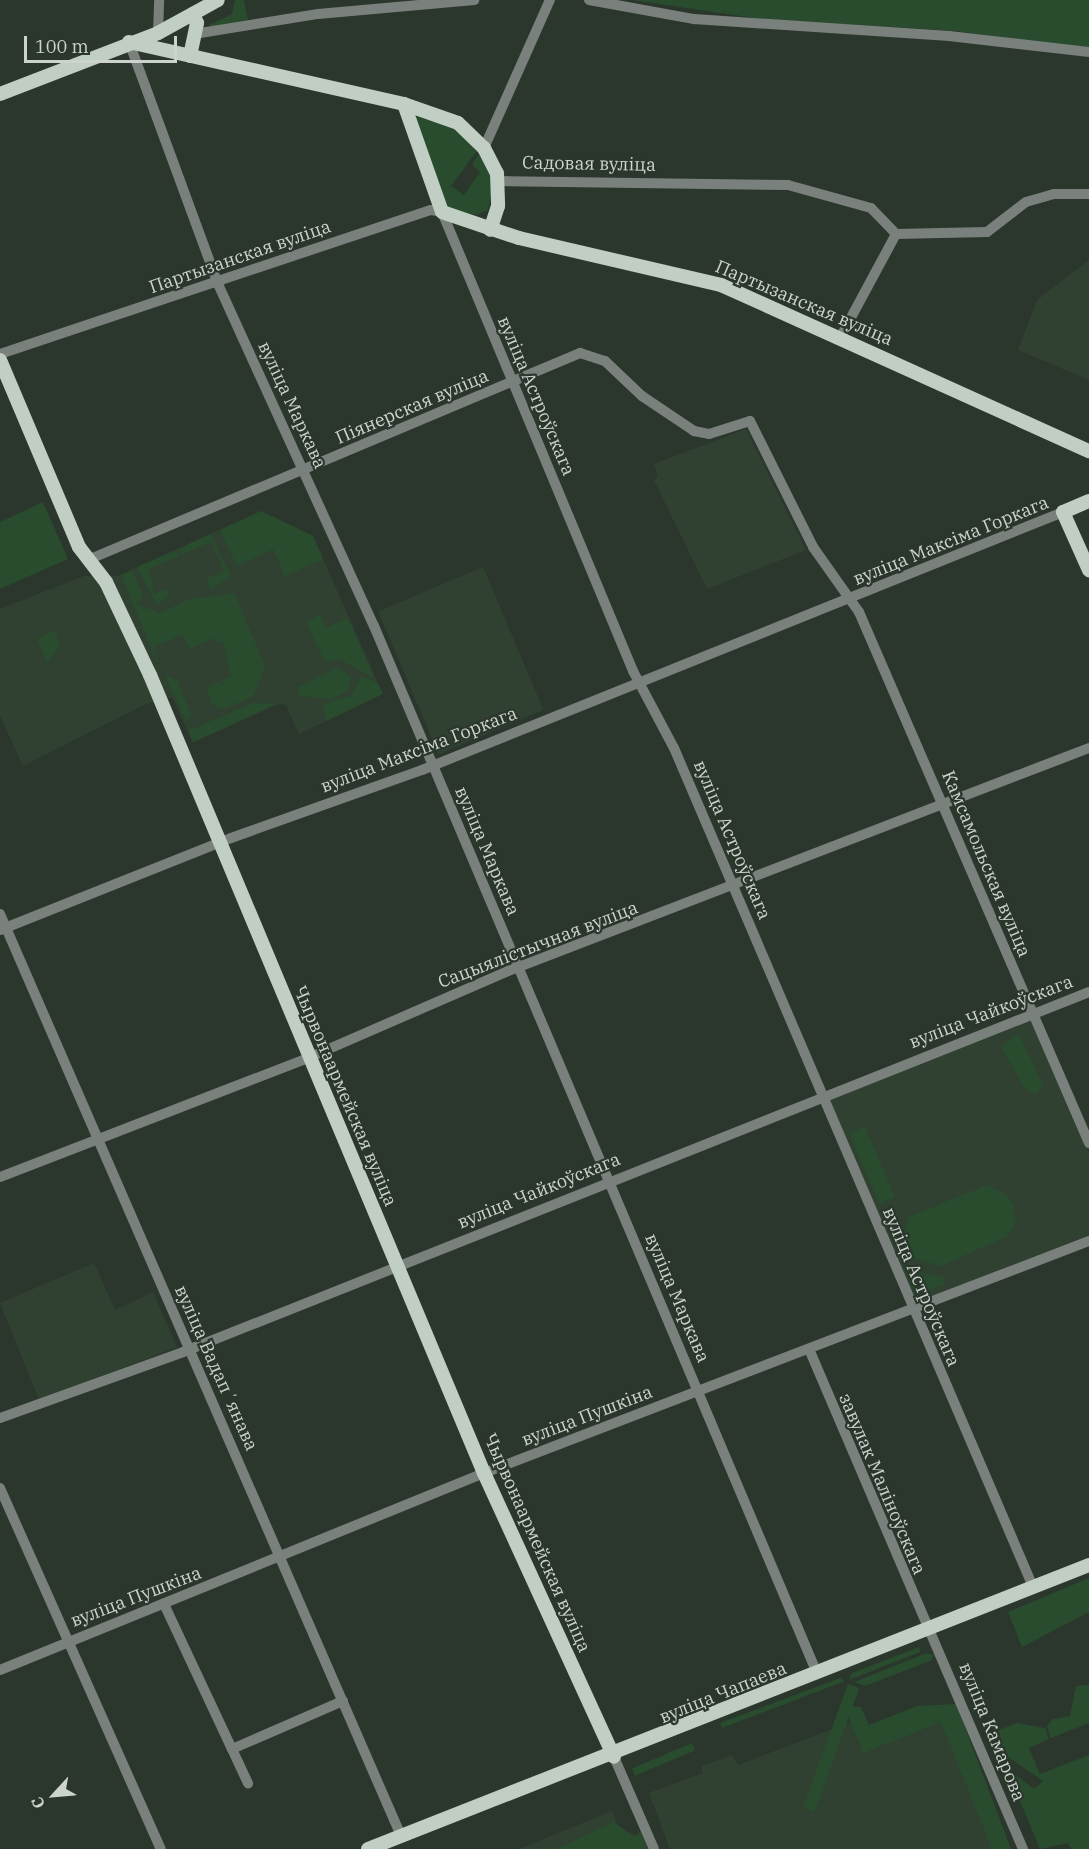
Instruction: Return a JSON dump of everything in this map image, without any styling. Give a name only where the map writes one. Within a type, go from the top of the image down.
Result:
[{"type":"main road","points":[[0,94],[129,42],[158,33],[218,0]]},
{"type":"main road","points":[[190,56],[194,34],[193,14]]},
{"type":"main road","name":"Садовая вуліца","points":[[129,42],[404,105],[458,123],[484,148],[499,181]]},
{"type":"main road","name":"вуліца Астроўскага","points":[[404,105],[442,212]]},
{"type":"main road","points":[[490,230],[499,181]]},
{"type":"main road","name":"Партызанская вуліца","points":[[442,212],[490,230],[721,285],[1089,451]]},
{"type":"main road","name":"Чырвонаармейская вуліца","points":[[0,360],[79,547],[90,559],[150,675],[308,1058],[484,1473],[614,1757]]},
{"type":"main road","points":[[1089,501],[1063,512],[1089,570]]},
{"type":"main road","name":"вуліца Чапаева","points":[[368,1849],[614,1757],[928,1628],[1089,1565]]},
{"type":"street","points":[[158,33],[159,0]]},
{"type":"street","points":[[194,34],[318,14],[474,0]]},
{"type":"street","points":[[484,148],[550,0]]},
{"type":"street","points":[[589,0],[694,19],[949,36],[1089,52]]},
{"type":"street","name":"вуліца Маркава","points":[[129,42],[218,284],[306,471],[610,1181],[817,1673]]},
{"type":"street","name":"Садовая вуліца","points":[[499,181],[788,185],[871,208],[896,234]]},
{"type":"street","points":[[840,338],[896,234],[987,232],[1026,202],[1054,194],[1089,194]]},
{"type":"street","name":"Партызанская вуліца","points":[[0,354],[218,284],[431,210],[442,212]]},
{"type":"street","name":"вуліца Астроўскага","points":[[442,212],[509,383],[733,889],[910,1308],[1033,1587]]},
{"type":"street","name":"Піянерская вуліца","points":[[90,559],[196,511],[306,471],[580,353]]},
{"type":"street","name":"вуліца Максіма Горкага","points":[[580,353],[605,361],[642,396],[694,431],[709,434],[747,420],[754,424],[813,547],[850,600]]},
{"type":"street","name":"вуліца Максіма Горкага","points":[[3,929],[220,842],[433,766],[850,600],[1063,512]]},
{"type":"street","name":"Камсамольская вуліца","points":[[850,600],[943,806],[1089,1143]]},
{"type":"street","name":"Сацыялістычная вуліца","points":[[0,1178],[97,1138],[308,1058],[519,967],[733,889],[1089,748]]},
{"type":"street","name":"вуліца Вадапʼянава","points":[[0,914],[3,929],[97,1138],[401,1836]]},
{"type":"street","name":"вуліца Чайкоўскага","points":[[0,1418],[189,1349],[821,1095],[1089,992]]},
{"type":"street","name":"вуліца Пушкіна","points":[[0,1670],[484,1473],[809,1350],[910,1308],[1089,1240]]},
{"type":"street","name":"завулак Маліноўскага","points":[[809,1350],[928,1628]]},
{"type":"street","points":[[0,1488],[65,1642],[161,1849]]},
{"type":"street","points":[[164,1604],[248,1784]]},
{"type":"street","name":"вуліца Камарова","points":[[928,1628],[1023,1849]]},
{"type":"street","points":[[232,1749],[343,1701]]},
{"type":"street","name":"Чырвонаармейская вуліца","points":[[614,1757],[654,1849]]},
{"type":"shaded area","points":[[1089,260],[1089,380],[1018,350],[1037,300]]},
{"type":"shaded area","points":[[746,429],[806,550],[707,589],[654,480],[658,476],[654,464]]},
{"type":"shaded area","points":[[261,511],[313,536],[383,694],[299,734],[286,705],[278,704],[193,743],[172,697],[144,705],[23,766],[0,716],[0,609],[84,576],[118,576]]},
{"type":"shaded area","points":[[483,567],[544,710],[439,754],[378,612]]},
{"type":"shaded area","points":[[1030,1020],[1089,1154],[1089,1235],[912,1304],[826,1098]]},
{"type":"shaded area","points":[[94,1263],[115,1310],[153,1292],[177,1347],[39,1400],[0,1303]]},
{"type":"shaded area","points":[[953,1707],[1009,1849],[670,1849],[649,1793],[703,1773],[701,1766],[732,1755],[738,1765],[851,1722],[859,1745]]},
{"type":"shaded area","points":[[612,1811],[619,1828],[644,1839],[648,1849],[519,1849]]},
{"type":"green space","points":[[235,0],[244,0],[248,20],[213,29],[209,25],[232,14]]},
{"type":"green space","points":[[632,0],[1089,0],[1089,49],[957,31],[762,19]]},
{"type":"green space","points":[[412,113],[451,124],[479,148],[451,186],[464,195],[480,172],[472,165],[481,150],[495,180],[488,210],[476,215],[448,209]]},
{"type":"green space","points":[[43,502],[68,559],[0,589],[0,522]]},
{"type":"green space","points":[[261,511],[313,536],[323,559],[285,576],[273,549],[237,566],[220,530]]},
{"type":"green space","points":[[210,534],[231,576],[211,590],[206,579],[224,571],[211,542],[181,555],[178,549]]},
{"type":"green space","points":[[176,550],[179,556],[149,569],[154,594],[166,589],[169,596],[157,605],[137,567]]},
{"type":"green space","points":[[132,571],[143,595],[137,604],[159,613],[191,599],[234,593],[265,666],[253,696],[224,709],[213,705],[206,688],[219,682],[225,687],[222,681],[231,676],[223,641],[216,643],[214,638],[190,649],[183,634],[154,647],[159,665],[121,575]]},
{"type":"green space","points":[[320,615],[326,628],[348,618],[374,678],[339,659],[325,662],[306,622]]},
{"type":"green space","points":[[55,630],[60,645],[47,663],[37,639]]},
{"type":"green space","points":[[338,667],[351,677],[347,692],[330,699],[300,696],[297,688]]},
{"type":"green space","points":[[164,674],[177,680],[191,714],[187,722]]},
{"type":"green space","points":[[362,676],[378,683],[383,694],[326,721],[323,704],[351,696]]},
{"type":"green space","points":[[253,703],[277,704],[193,742],[188,731]]},
{"type":"green space","points":[[1019,1034],[1043,1086],[1035,1094],[1024,1087],[1001,1046]]},
{"type":"green space","points":[[865,1127],[895,1197],[879,1204],[849,1134]]},
{"type":"green space","points":[[987,1185],[1006,1194],[1013,1204],[1016,1222],[1008,1236],[941,1266],[912,1257],[904,1236],[909,1217]]},
{"type":"green space","points":[[898,1252],[917,1273],[943,1277],[945,1284],[915,1295]]},
{"type":"green space","points":[[1089,1578],[1089,1612],[1022,1647],[1008,1612]]},
{"type":"green space","points":[[919,1647],[920,1652],[849,1680],[852,1673]]},
{"type":"green space","points":[[927,1653],[934,1655],[930,1661],[865,1686],[854,1682]]},
{"type":"green space","points":[[840,1678],[845,1681],[722,1728],[720,1723]]},
{"type":"green space","points":[[848,1684],[859,1688],[814,1812],[803,1808]]},
{"type":"green space","points":[[1089,1685],[1089,1723],[1051,1738],[1047,1726],[1053,1719],[1070,1716],[1076,1686]]},
{"type":"green space","points":[[956,1704],[1011,1849],[992,1849],[941,1722],[863,1753],[844,1707],[861,1707],[869,1725],[917,1706]]},
{"type":"green space","points":[[1017,1723],[1045,1728],[1049,1739],[1029,1748],[1040,1774],[1089,1755],[1089,1849],[1071,1849],[1068,1843],[1040,1849],[1006,1767],[1034,1789],[1043,1781],[1008,1757],[1003,1760],[991,1733]]},
{"type":"green space","points":[[692,1743],[695,1750],[635,1776],[632,1768]]},
{"type":"green space","points":[[614,1822],[634,1837],[641,1832],[647,1849],[556,1849]]}]
